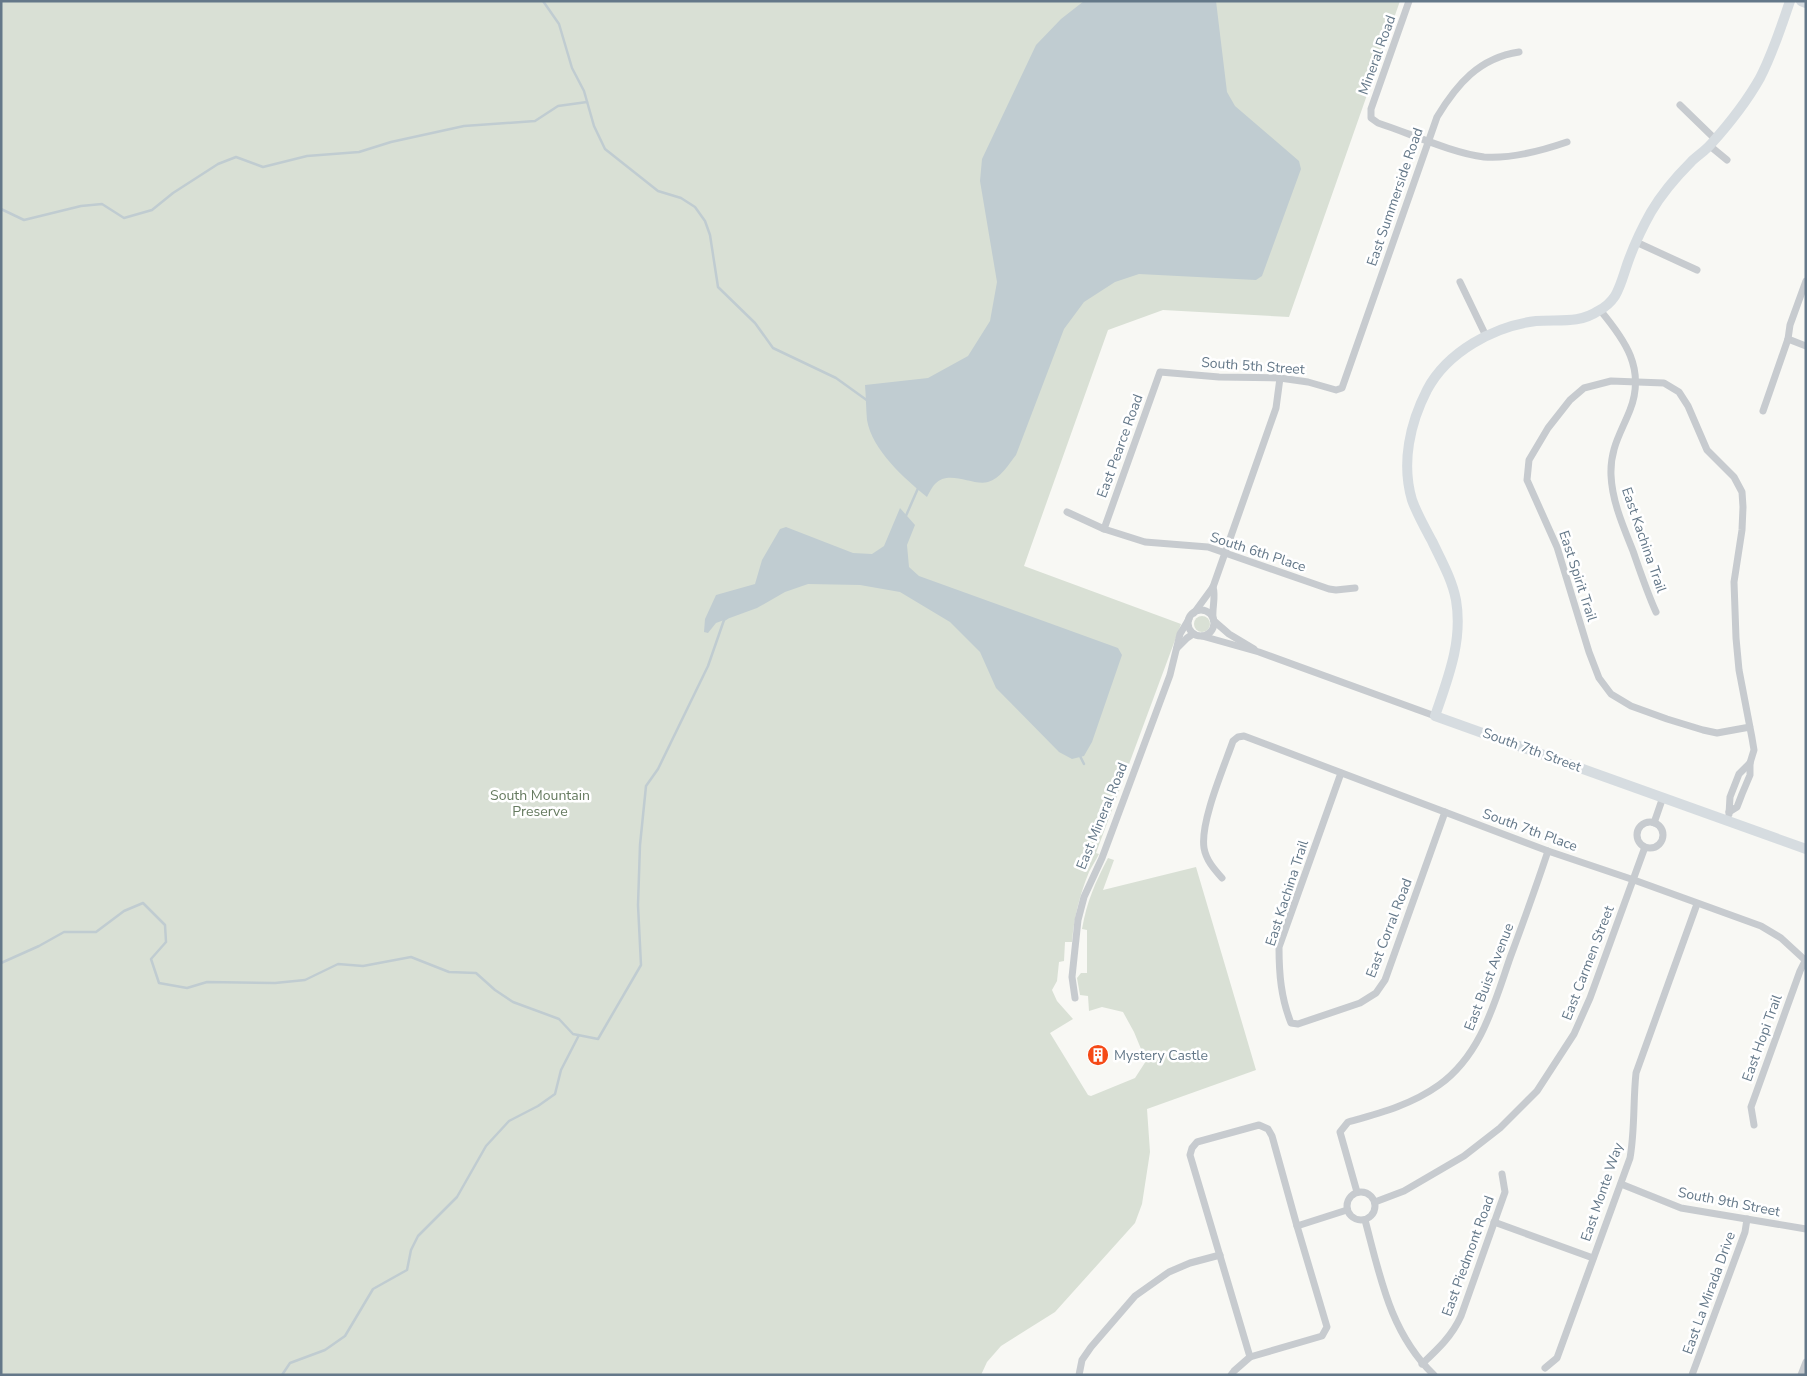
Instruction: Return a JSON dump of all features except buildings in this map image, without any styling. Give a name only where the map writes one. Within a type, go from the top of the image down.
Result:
[{"type":"street","name":"Mineral Road","points":[[1409,1],[1371,109],[1371,118],[1428,140]]},
{"type":"street","points":[[1435,716],[1454,660],[1458,635],[1458,617],[1456,599],[1451,582],[1413,501],[1409,486],[1408,448],[1410,433],[1418,408],[1429,386],[1445,367],[1463,349],[1486,336],[1504,328],[1535,321],[1575,320],[1592,315],[1614,298],[1636,242],[1652,211],[1667,189],[1730,122],[1759,78],[1772,52],[1790,1]]},
{"type":"street","points":[[1801,1],[1806,3]]},
{"type":"street","name":"East Summerside Road","points":[[1342,388],[1437,117],[1449,97],[1471,73],[1503,55],[1519,52]]},
{"type":"street","points":[[1680,105],[1727,160]]},
{"type":"street","points":[[1428,140],[1467,153],[1500,157],[1529,153],[1567,142]]},
{"type":"street","points":[[1636,242],[1697,270]]},
{"type":"street","points":[[1763,411],[1806,281]]},
{"type":"street","points":[[1460,282],[1486,336]]},
{"type":"street","name":"East Kachina Trail","points":[[1600,310],[1621,336],[1634,365],[1635,383],[1630,409],[1617,437],[1611,462],[1612,487],[1621,520],[1656,612]]},
{"type":"street","points":[[1788,339],[1806,346]]},
{"type":"street","name":"South 5th Street","points":[[1160,372],[1219,377],[1280,378],[1308,382],[1336,390],[1342,388]]},
{"type":"street","name":"East Pearce Road","points":[[1104,529],[1160,372]]},
{"type":"street","points":[[1177,648],[1193,634],[1189,627],[1189,619],[1213,586],[1226,552],[1276,408],[1280,378]]},
{"type":"street","name":"East Spirit Trail","points":[[1635,383],[1611,381],[1584,388],[1570,400],[1548,428],[1530,460],[1528,480],[1557,547],[1589,652],[1599,678],[1611,694],[1631,706],[1703,730],[1717,733],[1750,727]]},
{"type":"street","points":[[1635,383],[1664,383],[1679,392],[1688,406],[1707,450],[1734,477],[1742,492],[1744,507],[1742,530],[1734,582],[1736,638],[1739,670],[1754,750],[1750,763],[1750,775],[1737,807],[1728,816]]},
{"type":"street","name":"South 6th Place","points":[[1067,512],[1104,529],[1145,542],[1208,547],[1329,589],[1355,588]]},
{"type":"street","points":[[1202,636],[1212,631],[1214,620],[1212,611],[1215,592],[1213,586]]},
{"type":"street","name":"South 7th Street","points":[[1194,612],[1205,611],[1229,634],[1259,652]]},
{"type":"street","name":"East Mineral Road","points":[[1075,998],[1072,977],[1078,920],[1084,898],[1089,882],[1102,858],[1163,693],[1182,627],[1189,619]]},
{"type":"street","name":"South 7th Street","points":[[1193,634],[1259,652],[1663,797],[1728,816],[1806,849]]},
{"type":"street","name":"South 7th Place","points":[[1222,878],[1206,857],[1203,830],[1233,740],[1244,736],[1548,851],[1634,880],[1767,930],[1781,938],[1806,961]]},
{"type":"street","name":"East Kachina Trail","points":[[1291,1023],[1279,978],[1279,947],[1341,773]]},
{"type":"street","name":"East Carmen Street","points":[[1375,1202],[1404,1191],[1464,1156],[1500,1128],[1537,1091],[1574,1034],[1590,998],[1646,847],[1655,846],[1661,839],[1661,830],[1654,823],[1663,797]]},
{"type":"street","name":"East Corral Road","points":[[1291,1023],[1298,1024],[1360,1003],[1376,993],[1385,980],[1445,812]]},
{"type":"street","points":[[1646,847],[1638,839],[1638,829],[1646,823],[1654,823]]},
{"type":"street","name":"East Buist Avenue","points":[[1357,1192],[1340,1132],[1342,1128],[1348,1122],[1397,1108],[1414,1100],[1440,1084],[1463,1062],[1486,1027],[1548,851]]},
{"type":"street","name":"East Monte Way","points":[[1545,1368],[1557,1358],[1630,1158],[1633,1143],[1633,1098],[1636,1073],[1697,904]]},
{"type":"street","name":"East Hopi Trail","points":[[1754,1125],[1751,1108],[1800,972],[1806,961]]},
{"type":"street","points":[[1231,1375],[1250,1357],[1322,1336],[1326,1332],[1327,1327],[1272,1136],[1268,1128],[1259,1125],[1197,1142],[1192,1148],[1190,1155],[1250,1357]]},
{"type":"street","name":"East Piedmont Road","points":[[1422,1364],[1455,1329],[1505,1192],[1502,1174]]},
{"type":"street","name":"South 9th Street","points":[[1620,1184],[1681,1208],[1806,1229]]},
{"type":"street","points":[[1357,1192],[1370,1195],[1375,1202],[1372,1215],[1365,1220],[1360,1221],[1352,1218],[1347,1210],[1347,1201],[1357,1192]]},
{"type":"street","points":[[1297,1226],[1347,1210]]},
{"type":"street","name":"East La Mirada Drive","points":[[1692,1375],[1742,1239],[1747,1219]]},
{"type":"street","points":[[1365,1220],[1384,1290],[1396,1324],[1422,1364],[1434,1375]]},
{"type":"street","points":[[1494,1222],[1593,1258]]},
{"type":"street","points":[[1079,1375],[1082,1360],[1135,1296],[1169,1272],[1190,1263],[1220,1255]]},
{"type":"street","points":[[1801,1375],[1806,1362]]},
{"type":"green space","name":"South Mountain Preserve","points":[[1,1],[1400,1],[1289,317],[1163,310],[1108,330],[1024,566],[1181,624],[1096,853],[1099,854],[1089,872],[1083,889],[1076,915],[1072,942],[1065,942],[1064,961],[1059,962],[1057,981],[1052,990],[1057,1001],[1073,1019],[1050,1033],[1088,1095],[1091,1096],[1135,1078],[1146,1061],[1123,1012],[1102,1007],[1089,1011],[1088,996],[1080,995],[1077,978],[1081,973],[1087,973],[1087,930],[1082,929],[1086,910],[1095,884],[1108,858],[1114,860],[1103,890],[1196,867],[1256,1070],[1147,1109],[1150,1152],[1142,1204],[1135,1223],[1055,1312],[1001,1346],[987,1362],[981,1375],[1,1375]]},
{"type":"green space","points":[[1202,616],[1208,618],[1210,624],[1208,630],[1202,632],[1196,630],[1194,624],[1196,618]]},
{"type":"shaded area","points":[[1084,1],[1216,1],[1227,92],[1235,106],[1299,161],[1301,169],[1262,276],[1256,280],[1139,274],[1115,282],[1084,302],[1064,329],[1016,455],[1007,467],[1000,475],[988,482],[982,483],[954,478],[941,480],[934,485],[927,497],[900,473],[875,442],[867,420],[865,385],[928,378],[968,356],[990,321],[997,282],[980,181],[982,159],[1036,45],[1061,19]]},
{"type":"shaded area","points":[[900,508],[915,525],[907,545],[909,567],[919,576],[1118,648],[1122,655],[1092,742],[1084,756],[1072,759],[1059,752],[996,688],[980,652],[950,622],[900,592],[860,585],[808,584],[785,592],[757,608],[716,623],[708,633],[704,632],[705,619],[716,595],[755,584],[762,560],[780,529],[786,527],[853,553],[872,554],[884,546]]},
{"type":"waterway","points":[[543,1],[559,24],[572,68],[584,91],[594,126],[605,149],[658,191],[681,198],[695,207],[705,221],[710,235],[718,287],[755,323],[773,348],[836,378],[868,401]]},
{"type":"waterway","points":[[1,209],[24,220],[81,206],[102,204],[124,218],[152,210],[173,193],[218,164],[236,157],[263,167],[307,156],[359,152],[391,142],[464,126],[535,121],[558,106],[587,102]]},
{"type":"waterway","points":[[905,518],[919,486]]},
{"type":"waterway","points":[[1,963],[39,946],[64,932],[96,932],[124,911],[143,903],[165,925],[166,942],[151,959],[159,983],[187,988],[207,982],[275,983],[305,980],[338,964],[363,966],[411,957],[449,972],[476,973],[495,990],[513,1002],[559,1019],[573,1034],[598,1039],[641,965],[638,905],[640,845],[646,786],[658,769],[708,666],[724,620],[727,618]]},
{"type":"waterway","points":[[1079,754],[1084,764]]},
{"type":"waterway","points":[[282,1375],[290,1363],[325,1350],[345,1336],[373,1289],[407,1270],[411,1250],[418,1236],[457,1197],[486,1146],[509,1121],[538,1106],[555,1094],[561,1070],[579,1035]]},
{"type":"place","name":"Mystery Castle","points":[[1098,1055]]}]
